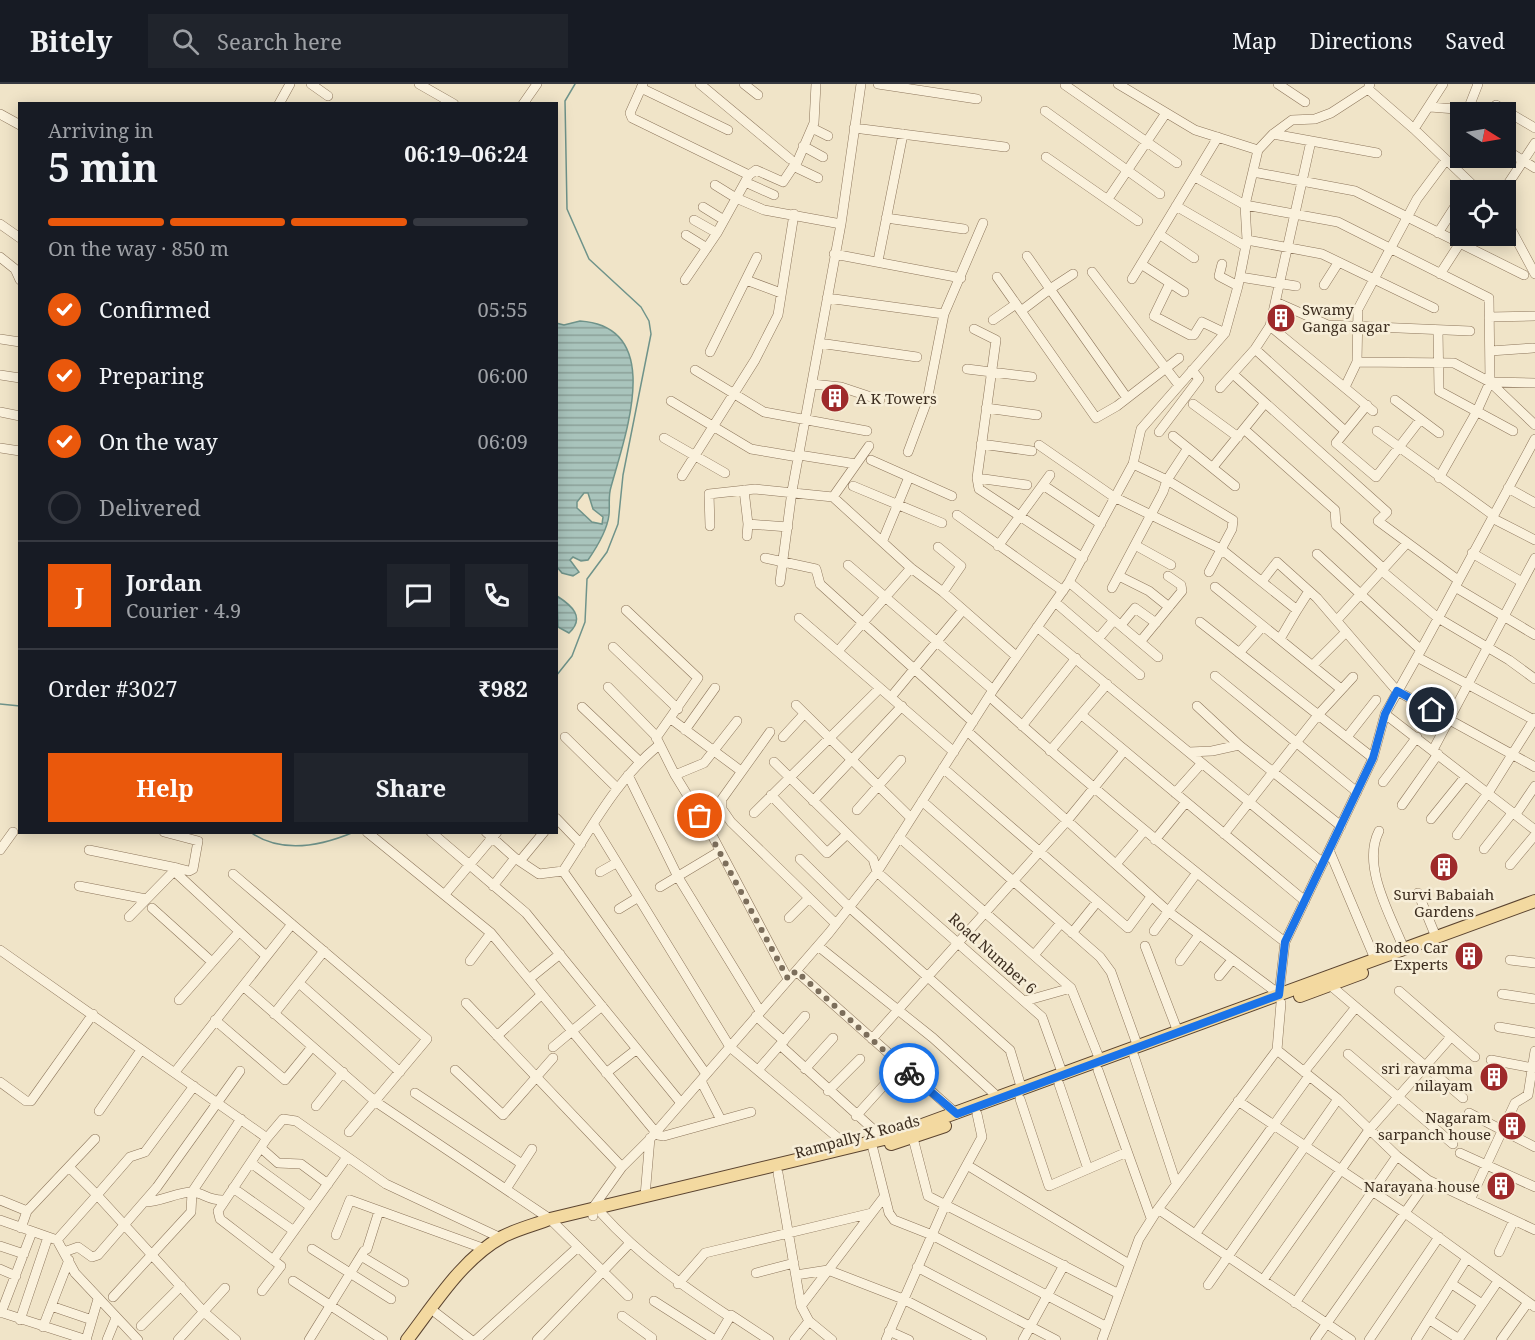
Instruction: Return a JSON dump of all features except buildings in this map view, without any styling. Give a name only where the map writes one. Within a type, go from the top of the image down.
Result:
[{"type":"main road","points":[[408,1340],[465,1268],[501,1238],[553,1222],[596,1213],[645,1196],[850,1149],[884,1139],[999,1098],[1021,1094],[1061,1080],[1375,959],[1535,901]]},
{"type":"main road","points":[[1136,1052],[1178,1032],[1280,997],[1330,985],[1535,909]]},
{"type":"main road","name":"Rampally X Roads","points":[[596,1213],[778,1173],[913,1138],[977,1114],[1021,1094]]},
{"type":"main road","points":[[415,1340],[468,1274],[503,1245],[553,1222]]},
{"type":"street","points":[[280,102],[290,84]]},
{"type":"street","points":[[312,84],[328,96]]},
{"type":"street","points":[[419,84],[450,102]]},
{"type":"street","points":[[524,102],[537,84]]},
{"type":"street","points":[[700,84],[792,162],[796,168],[818,178]]},
{"type":"street","points":[[744,84],[758,96]]},
{"type":"street","points":[[685,280],[717,233],[747,179],[756,170],[783,182],[812,128],[816,84]]},
{"type":"street","points":[[780,582],[792,491],[841,224],[861,84]]},
{"type":"street","points":[[878,84],[977,99]]},
{"type":"street","points":[[1118,84],[1195,129],[1258,150]]},
{"type":"street","points":[[1277,84],[1305,102]]},
{"type":"street","points":[[1414,129],[1443,84]]},
{"type":"street","points":[[1471,102],[1478,84]]},
{"type":"street","points":[[1065,85],[1177,163]]},
{"type":"street","points":[[728,130],[642,86],[630,113],[632,118],[774,195]]},
{"type":"street","points":[[770,1340],[678,1284],[629,1244],[596,1213],[622,1167],[653,1135],[818,946],[877,872],[991,693],[1069,582],[1133,464],[1141,429],[1225,333],[1239,281],[1246,243],[1245,205],[1258,150],[1273,134],[1293,120],[1315,119],[1331,113],[1369,87],[1446,160],[1462,180]]},
{"type":"street","points":[[1430,106],[1450,109]]},
{"type":"street","points":[[1045,111],[1160,194]]},
{"type":"street","points":[[1108,199],[1166,113]]},
{"type":"street","points":[[0,114],[18,124]]},
{"type":"street","points":[[1516,117],[1535,128]]},
{"type":"street","points":[[812,128],[828,136]]},
{"type":"street","points":[[854,128],[1005,147]]},
{"type":"street","points":[[878,261],[903,134]]},
{"type":"street","points":[[1273,134],[1377,153]]},
{"type":"street","points":[[1132,279],[1218,138]]},
{"type":"street","points":[[1220,388],[1255,349],[1270,326],[1311,141]]},
{"type":"street","points":[[1511,180],[1535,143]]},
{"type":"street","points":[[803,146],[823,157]]},
{"type":"street","points":[[1516,156],[1535,168]]},
{"type":"street","points":[[1046,157],[1138,221]]},
{"type":"street","points":[[1345,387],[1357,362],[1358,309],[1406,217],[1446,160]]},
{"type":"street","points":[[1253,172],[1355,191],[1450,239]]},
{"type":"street","points":[[1195,177],[1245,205],[1338,222],[1489,298],[1490,382],[1477,411],[1439,478]]},
{"type":"street","points":[[715,185],[736,198],[764,210],[841,224]]},
{"type":"street","points":[[1176,206],[1246,243],[1322,254],[1434,308]]},
{"type":"street","points":[[703,207],[724,219]]},
{"type":"street","points":[[682,476],[714,426],[778,315],[794,214]]},
{"type":"street","points":[[1438,233],[1450,214]]},
{"type":"street","points":[[886,218],[964,229]]},
{"type":"street","points":[[694,220],[717,233]]},
{"type":"street","points":[[908,452],[927,401],[944,314],[983,223]]},
{"type":"street","points":[[0,224],[18,237]]},
{"type":"street","points":[[1159,234],[1194,258]]},
{"type":"street","points":[[686,235],[707,248]]},
{"type":"street","points":[[1516,239],[1535,274]]},
{"type":"street","points":[[1440,274],[1463,246]]},
{"type":"street","points":[[1466,246],[1524,275]]},
{"type":"street","points":[[834,254],[961,278]]},
{"type":"street","points":[[1027,256],[1127,398]]},
{"type":"street","points":[[710,352],[757,257]]},
{"type":"street","points":[[2,262],[15,269],[18,276]]},
{"type":"street","points":[[1324,285],[1338,263]]},
{"type":"street","points":[[1141,264],[1184,292]]},
{"type":"street","points":[[1222,264],[1218,276],[1239,281],[1296,286]]},
{"type":"street","points":[[1092,272],[1178,384]]},
{"type":"street","points":[[993,320],[1019,308],[1073,274]]},
{"type":"street","points":[[997,277],[1096,418],[1127,398],[1179,358]]},
{"type":"street","points":[[746,280],[781,293]]},
{"type":"street","points":[[1170,283],[1154,316],[1190,335],[1194,335],[1202,322],[1225,333]]},
{"type":"street","points":[[827,298],[944,314]]},
{"type":"street","points":[[1276,302],[1328,325],[1470,331]]},
{"type":"street","points":[[1490,317],[1535,316]]},
{"type":"street","points":[[1270,326],[1370,408],[1345,431],[1336,443],[1376,477],[1420,420]]},
{"type":"street","points":[[974,329],[996,340],[977,478],[979,489],[1083,558]]},
{"type":"street","points":[[1438,330],[1439,391],[1513,431]]},
{"type":"street","points":[[0,339],[18,342]]},
{"type":"street","points":[[819,343],[917,357]]},
{"type":"street","points":[[1490,351],[1533,348]]},
{"type":"street","points":[[1255,349],[1345,431]]},
{"type":"street","points":[[1357,362],[1454,363],[1490,382],[1535,425]]},
{"type":"street","points":[[966,369],[1032,377]]},
{"type":"street","points":[[695,370],[764,412],[867,431]]},
{"type":"street","points":[[1159,432],[1199,379],[1192,370]]},
{"type":"street","points":[[1233,374],[1387,512],[1378,521],[1456,584],[1503,617],[1535,635]]},
{"type":"street","points":[[0,375],[18,378]]},
{"type":"street","points":[[1490,382],[1535,383]]},
{"type":"street","points":[[812,384],[841,387],[880,400]]},
{"type":"street","points":[[1395,400],[1439,433]]},
{"type":"street","points":[[671,401],[751,449],[856,464]]},
{"type":"street","points":[[1213,467],[1265,403]]},
{"type":"street","points":[[1193,404],[1241,433],[1335,510],[1335,525],[1438,618],[1488,647],[1535,679]]},
{"type":"street","points":[[986,408],[1037,415]]},
{"type":"street","points":[[0,412],[18,416]]},
{"type":"street","points":[[1377,431],[1492,516],[1535,540]]},
{"type":"street","points":[[1173,436],[1235,486]]},
{"type":"street","points":[[664,438],[725,473]]},
{"type":"street","points":[[1102,1340],[1129,1264],[1151,1218],[1276,1050],[1285,942],[1373,758],[1385,714],[1535,439]]},
{"type":"street","points":[[981,444],[1035,448],[1114,497],[1221,549],[1263,580],[1297,610]]},
{"type":"street","points":[[833,497],[869,446]]},
{"type":"street","points":[[0,448],[18,451]]},
{"type":"street","points":[[1112,588],[1163,492],[1167,480],[1188,448]]},
{"type":"street","points":[[871,460],[952,496]]},
{"type":"street","points":[[1133,464],[1167,480],[1233,520],[1232,529],[1209,572]]},
{"type":"street","points":[[998,546],[1050,475]]},
{"type":"street","points":[[883,540],[909,477]]},
{"type":"street","points":[[977,478],[1027,485]]},
{"type":"street","points":[[1043,485],[1101,524]]},
{"type":"street","points":[[853,486],[942,523]]},
{"type":"street","points":[[1508,488],[1535,503]]},
{"type":"street","points":[[744,490],[747,536]]},
{"type":"street","points":[[710,526],[708,495],[744,490],[792,491],[833,497],[883,540],[910,568],[943,592],[1016,656]]},
{"type":"street","points":[[957,515],[1063,591]]},
{"type":"street","points":[[748,524],[788,527]]},
{"type":"street","points":[[1337,620],[1407,543]]},
{"type":"street","points":[[1135,545],[1171,565]]},
{"type":"street","points":[[938,548],[961,566],[943,592]]},
{"type":"street","points":[[1472,553],[1522,582]]},
{"type":"street","points":[[1317,554],[1362,595],[1419,653],[1468,684],[1535,719],[1488,793],[1457,835]]},
{"type":"street","points":[[765,558],[816,569],[820,584],[973,722]]},
{"type":"street","points":[[1402,805],[1436,752],[1468,684],[1535,558]]},
{"type":"street","points":[[1263,580],[1277,562],[1337,620],[1397,691],[1535,767]]},
{"type":"street","points":[[848,566],[936,641],[1022,726],[1093,789],[1196,874],[1285,942]]},
{"type":"street","points":[[838,651],[886,599],[910,568]]},
{"type":"street","points":[[1119,576],[1149,591],[1169,607]]},
{"type":"street","points":[[1140,642],[1183,588],[1168,576]]},
{"type":"street","points":[[1069,582],[1158,657]]},
{"type":"street","points":[[1215,587],[1341,689]]},
{"type":"street","points":[[1280,639],[1309,591]]},
{"type":"street","points":[[1055,602],[1140,675]]},
{"type":"street","points":[[1098,639],[1135,608],[1156,623]]},
{"type":"street","points":[[445,894],[492,834],[517,859],[539,874],[563,871],[617,788],[658,742],[698,681],[698,677],[626,610]]},
{"type":"street","points":[[891,697],[963,610]]},
{"type":"street","points":[[799,618],[954,752]]},
{"type":"street","points":[[1200,622],[1373,758]]},
{"type":"street","points":[[1239,654],[1263,626]]},
{"type":"street","points":[[1037,627],[1323,863]]},
{"type":"street","points":[[1313,665],[1346,632]]},
{"type":"street","points":[[613,647],[678,709]]},
{"type":"street","points":[[1022,726],[1076,658]]},
{"type":"street","points":[[1215,676],[1357,792]]},
{"type":"street","points":[[1224,834],[1318,715],[1353,677]]},
{"type":"street","points":[[1050,751],[1083,716],[1107,684]]},
{"type":"street","points":[[608,687],[658,742],[720,850],[788,979]]},
{"type":"street","points":[[685,730],[715,688]]},
{"type":"street","points":[[754,813],[880,688]]},
{"type":"street","points":[[1347,737],[1376,700]]},
{"type":"street","points":[[796,705],[911,818]]},
{"type":"street","points":[[813,801],[854,760],[902,706]]},
{"type":"street","points":[[1197,706],[1239,745],[1341,826]]},
{"type":"street","points":[[582,707],[639,761]]},
{"type":"street","points":[[783,737],[804,714]]},
{"type":"street","points":[[1385,714],[1535,830]]},
{"type":"street","points":[[1083,716],[1305,901]]},
{"type":"street","points":[[671,719],[741,771]]},
{"type":"street","points":[[675,775],[704,764],[737,721]]},
{"type":"street","points":[[967,731],[1168,912],[1280,997]]},
{"type":"street","points":[[770,732],[722,799],[722,809],[731,822],[836,924]]},
{"type":"street","points":[[565,737],[617,788]]},
{"type":"street","points":[[1383,782],[1417,737]]},
{"type":"street","points":[[1189,753],[1239,745]]},
{"type":"street","points":[[872,1039],[1066,822],[1124,751]]},
{"type":"street","points":[[857,810],[901,760]]},
{"type":"street","name":"Road Number 6","points":[[774,762],[873,859],[877,872],[1042,1017],[1088,1169]]},
{"type":"street","points":[[1175,793],[1201,764]]},
{"type":"street","points":[[943,768],[1128,928],[1151,897]]},
{"type":"street","points":[[628,775],[678,877],[758,1014],[805,1069],[884,1139]]},
{"type":"street","points":[[1431,819],[1465,777]]},
{"type":"street","points":[[1484,849],[1535,786]]},
{"type":"street","points":[[771,795],[827,853],[846,835]]},
{"type":"street","points":[[922,801],[1100,957],[1111,972],[1176,1184]]},
{"type":"street","points":[[1155,840],[1186,802]]},
{"type":"street","points":[[558,820],[581,844]]},
{"type":"street","points":[[594,825],[730,1047],[759,1069],[850,1149]]},
{"type":"street","points":[[1116,864],[1144,831]]},
{"type":"street","points":[[1379,831],[1375,839],[1376,876],[1404,949]]},
{"type":"street","points":[[0,850],[13,832]]},
{"type":"street","points":[[89,850],[176,870],[193,869],[198,841],[172,834]]},
{"type":"street","points":[[370,834],[491,933],[606,1073],[653,1135],[645,1196]]},
{"type":"street","points":[[433,834],[526,913],[681,1103]]},
{"type":"street","points":[[493,886],[542,834]]},
{"type":"street","points":[[1510,865],[1535,835]]},
{"type":"street","points":[[899,837],[1071,988],[1151,1218]]},
{"type":"street","points":[[660,887],[720,850]]},
{"type":"street","points":[[1329,850],[1375,959]]},
{"type":"street","points":[[800,859],[849,907],[1010,1050],[1049,1186],[1127,1152]]},
{"type":"street","points":[[600,872],[616,863]]},
{"type":"street","points":[[129,917],[176,870]]},
{"type":"street","points":[[176,870],[238,933],[266,956]]},
{"type":"street","points":[[563,871],[704,1077],[721,1120]]},
{"type":"street","points":[[233,873],[427,1039],[349,1132]]},
{"type":"street","points":[[1154,931],[1196,874]]},
{"type":"street","points":[[79,886],[146,899]]},
{"type":"street","points":[[1418,892],[1436,938]]},
{"type":"street","points":[[619,909],[637,898]]},
{"type":"street","points":[[789,918],[809,898]]},
{"type":"street","points":[[1072,933],[1096,902]]},
{"type":"street","points":[[152,908],[212,962]]},
{"type":"street","points":[[1034,955],[1061,923]]},
{"type":"street","points":[[175,1072],[292,924]]},
{"type":"street","points":[[179,1000],[238,933]]},
{"type":"street","points":[[470,961],[491,933]]},
{"type":"street","points":[[1180,961],[1199,935]]},
{"type":"street","points":[[818,946],[898,1009],[999,1098]]},
{"type":"street","points":[[1145,946],[1178,1032]]},
{"type":"street","points":[[0,950],[267,1138]]},
{"type":"street","points":[[274,1014],[324,951]]},
{"type":"street","points":[[529,979],[560,954]]},
{"type":"street","points":[[1219,976],[1232,960]]},
{"type":"street","points":[[1510,960],[1535,963]]},
{"type":"street","points":[[796,971],[957,1114]]},
{"type":"street","points":[[299,983],[400,1072]]},
{"type":"street","points":[[1330,985],[1463,1098]]},
{"type":"street","points":[[243,986],[376,1102],[553,1222],[628,1296]]},
{"type":"street","points":[[1024,1001],[1071,988]]},
{"type":"street","points":[[1399,991],[1475,1057]]},
{"type":"street","points":[[1502,994],[1535,999]]},
{"type":"street","points":[[497,1036],[542,995]]},
{"type":"street","points":[[466,1004],[622,1167]]},
{"type":"street","points":[[553,1047],[602,1006]]},
{"type":"street","points":[[1196,1233],[1356,1006]]},
{"type":"street","points":[[0,1082],[26,1101],[31,1101],[93,1014]]},
{"type":"street","points":[[759,1069],[805,1016]]},
{"type":"street","points":[[215,1020],[285,1080],[312,1047]]},
{"type":"street","points":[[1499,1028],[1535,1033]]},
{"type":"street","points":[[1263,1280],[1369,1130],[1451,1037]]},
{"type":"street","points":[[805,1069],[833,1038]]},
{"type":"street","points":[[606,1073],[637,1049]]},
{"type":"street","points":[[99,1111],[141,1050]]},
{"type":"street","points":[[1276,1050],[1338,1099],[1397,1156],[1428,1180],[1535,1230]]},
{"type":"street","points":[[1470,1200],[1515,1102],[1528,1095],[1535,1052]]},
{"type":"street","points":[[1348,1054],[1454,1144]]},
{"type":"street","points":[[455,1070],[503,1115],[553,1058]]},
{"type":"street","points":[[828,1091],[860,1059]]},
{"type":"street","points":[[1491,1060],[1533,1068]]},
{"type":"street","points":[[43,1327],[67,1256],[78,1247],[95,1257],[125,1225],[145,1202],[240,1071]]},
{"type":"street","points":[[316,1106],[343,1072]]},
{"type":"street","points":[[856,1116],[885,1084]]},
{"type":"street","points":[[20,1320],[53,1239],[97,1195],[130,1157],[145,1152],[194,1086]]},
{"type":"street","points":[[415,1093],[522,1164]]},
{"type":"street","points":[[1208,1285],[1230,1257],[1338,1099]]},
{"type":"street","points":[[1238,1101],[1405,1213],[1532,1305],[1501,1340]]},
{"type":"street","points":[[653,1135],[664,1136],[751,1112]]},
{"type":"street","points":[[1469,1113],[1535,1147]]},
{"type":"street","points":[[907,1340],[888,1335],[946,1203],[982,1137],[977,1114]]},
{"type":"street","points":[[113,1297],[191,1212],[192,1192],[241,1119]]},
{"type":"street","points":[[262,1291],[281,1267],[220,1219],[218,1211],[267,1138],[283,1119],[289,1119],[386,1184],[501,1238]]},
{"type":"street","points":[[913,1138],[928,1196],[946,1203],[1119,1294]]},
{"type":"street","points":[[21,1228],[27,1211],[95,1139]]},
{"type":"street","points":[[261,1148],[278,1163],[301,1164],[328,1184]]},
{"type":"street","points":[[506,1189],[532,1149]]},
{"type":"street","points":[[873,1149],[884,1197],[894,1220],[932,1235],[1107,1327]]},
{"type":"street","points":[[1460,1153],[1535,1187]]},
{"type":"street","points":[[1294,1303],[1397,1156]]},
{"type":"street","points":[[273,1260],[347,1157]]},
{"type":"street","points":[[251,1163],[311,1207]]},
{"type":"street","points":[[967,1165],[1129,1264]]},
{"type":"street","points":[[69,1167],[204,1312],[236,1340]]},
{"type":"street","points":[[778,1173],[801,1306],[821,1336],[832,1340]]},
{"type":"street","points":[[1315,1340],[1428,1180]]},
{"type":"street","points":[[233,1188],[294,1231]]},
{"type":"street","points":[[145,1202],[160,1202],[192,1192],[213,1201],[224,1200]]},
{"type":"street","points":[[801,1306],[884,1197]]},
{"type":"street","points":[[0,1200],[27,1211]]},
{"type":"street","points":[[336,1235],[350,1200],[485,1249]]},
{"type":"street","points":[[1158,1209],[1352,1340]]},
{"type":"street","points":[[309,1340],[364,1252],[379,1211]]},
{"type":"street","points":[[678,1284],[705,1253],[789,1231],[872,1213]]},
{"type":"street","points":[[0,1220],[53,1239],[67,1256],[75,1273],[138,1340]]},
{"type":"street","points":[[1499,1252],[1514,1220]]},
{"type":"street","points":[[32,1232],[16,1276],[5,1290],[1,1313],[86,1340],[98,1299]]},
{"type":"street","points":[[1369,1340],[1439,1237]]},
{"type":"street","points":[[537,1340],[629,1244]]},
{"type":"street","points":[[0,1246],[24,1254]]},
{"type":"street","points":[[476,1340],[578,1247]]},
{"type":"street","points":[[312,1250],[391,1299]]},
{"type":"street","points":[[364,1252],[404,1282]]},
{"type":"street","points":[[1416,1340],[1467,1258]]},
{"type":"street","points":[[756,1274],[794,1263]]},
{"type":"street","points":[[1023,1340],[1064,1265]]},
{"type":"street","points":[[917,1267],[1056,1340]]},
{"type":"street","points":[[0,1269],[16,1276]]},
{"type":"street","points":[[796,1275],[828,1270],[903,1299],[982,1340]]},
{"type":"street","points":[[293,1281],[383,1340]]},
{"type":"street","points":[[1430,1320],[1459,1339],[1498,1281]]},
{"type":"street","points":[[1452,1284],[1482,1304]]},
{"type":"street","points":[[141,1326],[181,1286]]},
{"type":"street","points":[[178,1340],[225,1288]]},
{"type":"street","points":[[654,1301],[716,1340],[730,1317]]},
{"type":"street","points":[[51,1306],[92,1320]]},
{"type":"street","points":[[436,1313],[471,1340]]},
{"type":"street","points":[[622,1316],[652,1339]]},
{"type":"street","points":[[107,1340],[116,1318]]},
{"type":"street","points":[[794,1340],[809,1321]]},
{"type":"water","points":[[580,321],[607,328],[623,342],[631,362],[633,387],[624,440],[610,490],[606,527],[588,560],[581,561],[573,557],[570,560],[579,572],[573,576],[562,573],[558,568],[558,324],[564,325]],"holes":[[[584,493],[588,493],[593,509],[603,517],[602,524],[592,522],[577,508],[577,502]]]},
{"type":"water","points":[[558,597],[575,612],[576,622],[569,633],[558,627]]},
{"type":"waterway","points":[[558,674],[572,656],[585,622],[587,579],[607,552],[618,524],[623,475],[651,334],[649,321],[641,307],[589,259],[567,209],[565,101],[575,84]]},
{"type":"waterway","points":[[0,704],[18,706]]},
{"type":"waterway","points":[[253,834],[275,843],[301,846],[349,834]]},
{"type":"way so far","points":[[700,816],[788,979],[796,971],[909,1073]]},
{"type":"place","name":"Swamy Ganga sagar","points":[[1281,318]]},
{"type":"place","name":"A K Towers","points":[[835,398]]},
{"type":"place","name":"Survi Babaiah Gardens","points":[[1444,867]]},
{"type":"place","name":"Rodeo Car Experts","points":[[1469,956]]},
{"type":"place","name":"sri ravamma nilayam","points":[[1494,1077]]},
{"type":"place","name":"Nagaram sarpanch house","points":[[1512,1126]]},
{"type":"place","name":"Narayana house","points":[[1501,1186]]},
{"type":"route","points":[[909,1073],[957,1114],[1279,995],[1282,987],[1285,942],[1373,758],[1385,714],[1397,691],[1432,710]]}]
